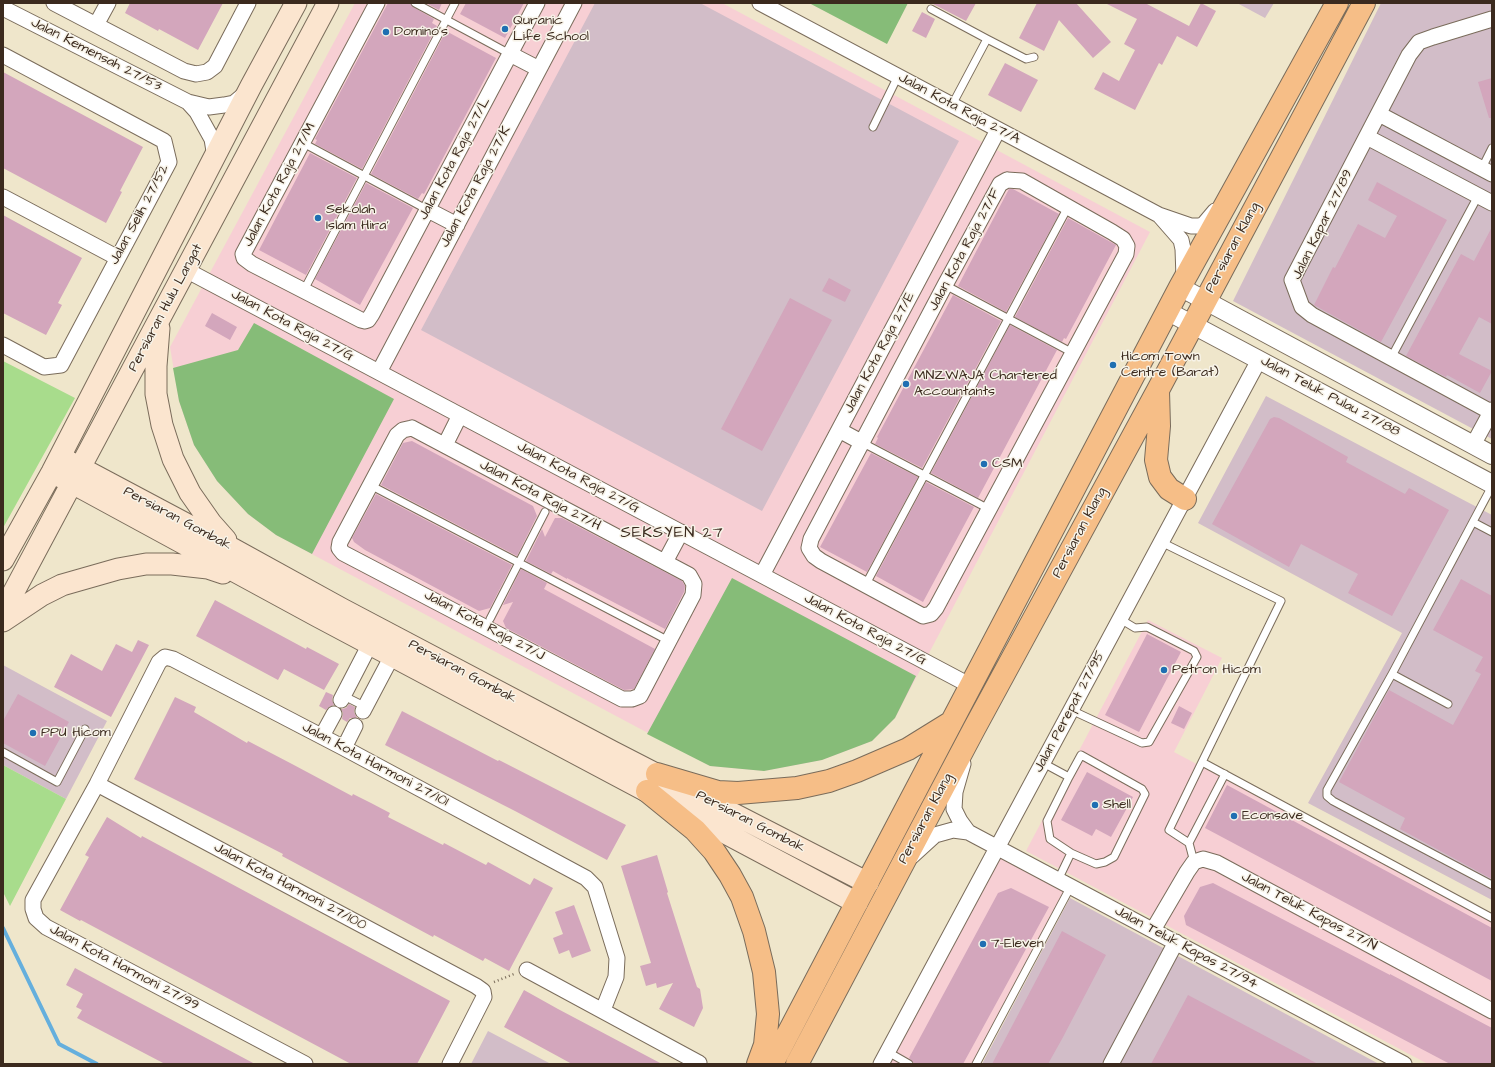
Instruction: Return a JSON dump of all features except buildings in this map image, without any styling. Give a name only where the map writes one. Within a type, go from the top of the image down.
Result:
[{"type":"main road","name":"Persiaran Hulu Langat","points":[[3,560],[56,464],[216,157],[251,86],[296,3]]},
{"type":"main road","name":"Persiaran Hulu Langat","points":[[3,612],[328,3]]},
{"type":"main road","name":"Persiaran Klang","points":[[797,1064],[974,729],[1158,390],[1363,5]]},
{"type":"main road","name":"Persiaran Klang","points":[[772,1064],[953,722],[1167,311],[1335,6]]},
{"type":"main road","points":[[160,317],[156,366],[156,394],[162,425],[173,459],[190,493],[211,523],[233,548]]},
{"type":"main road","points":[[1158,390],[1159,426],[1156,460],[1160,477],[1169,489],[1184,498]]},
{"type":"main road","name":"Persiaran Gombak","points":[[56,464],[250,580],[392,656],[652,782],[868,883]]},
{"type":"main road","name":"Persiaran Gombak","points":[[76,475],[233,548],[652,782],[857,903]]},
{"type":"main road","points":[[3,621],[42,595],[62,585],[118,569],[146,564],[172,564],[208,568],[250,580]]},
{"type":"main road","points":[[652,782],[718,792],[738,793],[797,788],[829,781],[857,771],[908,749],[953,722]]},
{"type":"main road","points":[[652,782],[714,852],[730,875],[742,897],[754,931],[764,972],[768,1014],[765,1045],[758,1064]]},
{"type":"street","points":[[54,3],[184,71],[196,74],[208,72],[215,66],[248,3]]},
{"type":"street","points":[[96,25],[108,3]]},
{"type":"street","name":"Jalan Kota Raja 27/M","points":[[372,314],[368,320],[361,320],[252,264],[244,258],[243,254],[377,3]]},
{"type":"street","name":"Jalan Kota Raja 27/L","points":[[372,314],[537,3]]},
{"type":"street","name":"Jalan Kota Raja 27/K","points":[[379,372],[574,3]]},
{"type":"street","name":"Jalan Kota Raja 27/A","points":[[760,3],[1159,215],[1191,226],[1200,226],[1204,224],[1233,190]]},
{"type":"street","name":"Jalan Kemensah 27/53","points":[[3,8],[188,102]]},
{"type":"street","name":"Jalan Kapar 27/89","points":[[1491,411],[1312,315],[1302,307],[1292,280],[1409,56],[1419,42],[1492,19]]},
{"type":"street","points":[[510,54],[539,69]]},
{"type":"street","name":"Jalan Selih 27/52","points":[[3,55],[164,141],[169,162],[61,365],[44,367],[3,345]]},
{"type":"street","points":[[188,102],[209,107],[234,103],[243,97],[251,86]]},
{"type":"street","points":[[188,102],[197,112],[212,139],[216,157]]},
{"type":"street","points":[[1379,114],[1487,171]]},
{"type":"street","name":"Jalan Kota Raja 27/E","points":[[762,575],[998,130]]},
{"type":"street","points":[[1367,137],[1492,203]]},
{"type":"street","name":"Jalan Kota Raja 27/F","points":[[1007,180],[1022,181],[1123,239],[1127,246],[1126,254],[936,608],[931,614],[923,616],[821,561],[814,556],[809,548],[811,539],[946,285],[1000,184],[1007,180]]},
{"type":"street","points":[[3,197],[118,258]]},
{"type":"street","points":[[428,210],[457,225]]},
{"type":"street","name":"Jalan Kota Raja 27/A","points":[[1159,215],[1181,240],[1183,249],[1182,284]]},
{"type":"street","name":"Jalan Kota Raja 27/G","points":[[186,270],[971,686]]},
{"type":"street","points":[[922,273],[946,285]]},
{"type":"street","name":"Jalan Teluk Pulau 27/88","points":[[1182,284],[1205,302],[1492,455]]},
{"type":"street","name":"Jalan Teluk Pulau 27/88","points":[[1167,311],[1492,485]]},
{"type":"street","name":"Jalan Perepat 27/95","points":[[884,1058],[1259,360]]},
{"type":"street","points":[[1473,445],[1491,411]]},
{"type":"street","points":[[445,445],[460,415]]},
{"type":"street","name":"Jalan Kota Raja 27/H","points":[[402,430],[412,428],[445,445],[689,575],[694,584]]},
{"type":"street","name":"Jalan Kota Raja 27/J","points":[[402,430],[397,435],[340,542],[339,548],[343,553],[622,699],[632,699],[640,696],[693,595],[694,584]]},
{"type":"street","points":[[839,430],[863,443]]},
{"type":"street","points":[[665,562],[681,532]]},
{"type":"street","points":[[342,698],[370,644]]},
{"type":"street","points":[[364,709],[392,656]]},
{"type":"street","name":"Jalan Kota Harmoni 27/101","points":[[97,784],[160,662],[165,657],[173,659],[322,736],[586,878],[595,887],[617,958],[616,977],[602,1010]]},
{"type":"street","points":[[322,736],[334,714]]},
{"type":"street","points":[[344,748],[356,726]]},
{"type":"street","points":[[968,832],[954,809],[955,792],[974,729]]},
{"type":"street","name":"Jalan Kota Harmoni 27/100","points":[[97,784],[483,991]]},
{"type":"street","name":"Jalan Kota Harmoni 27/99","points":[[97,784],[33,900],[33,909],[36,918],[46,927],[305,1064]]},
{"type":"street","points":[[900,868],[935,835],[953,830],[968,832]]},
{"type":"street","name":"Jalan Teluk Kapas 27/94","points":[[968,832],[1404,1064]]},
{"type":"street","name":"Jalan Teluk Kapas 27/N","points":[[1194,862],[1203,859],[1217,863],[1492,1011]]},
{"type":"street","points":[[1153,930],[1186,872],[1194,862]]},
{"type":"street","points":[[1111,1064],[1176,942]]},
{"type":"street","points":[[527,970],[699,1063]]},
{"type":"street","points":[[450,1064],[484,997],[483,991]]},
{"type":"lane","points":[[415,3],[510,54]]},
{"type":"lane","points":[[304,290],[455,3]]},
{"type":"lane","points":[[931,9],[1026,59],[1034,57]]},
{"type":"lane","points":[[952,106],[987,39]]},
{"type":"lane","points":[[873,127],[898,76]]},
{"type":"lane","points":[[303,143],[428,210]]},
{"type":"lane","points":[[1487,171],[1492,148]]},
{"type":"lane","points":[[1391,358],[1478,196]]},
{"type":"lane","points":[[866,584],[1068,207]]},
{"type":"lane","points":[[946,285],[1073,353]]},
{"type":"lane","points":[[863,443],[989,509]]},
{"type":"lane","points":[[370,485],[669,641]]},
{"type":"lane","points":[[1492,485],[1392,674],[1327,790],[1327,796],[1333,801],[1492,885]]},
{"type":"lane","points":[[490,619],[545,512]]},
{"type":"lane","points":[[1473,522],[1492,532]]},
{"type":"lane","points":[[1161,542],[1281,601],[1168,830],[1188,843],[1194,862]]},
{"type":"lane","points":[[1071,710],[1142,742],[1149,742],[1197,657],[1194,650],[1148,627],[1135,628],[1120,619]]},
{"type":"lane","points":[[1392,674],[1448,704]]},
{"type":"lane","points":[[342,698],[364,709]]},
{"type":"lane","points":[[3,752],[57,782],[85,729]]},
{"type":"lane","points":[[1081,755],[1142,789],[1145,794],[1114,857],[1106,862],[1096,864],[1071,853],[1050,839],[1047,821],[1069,777],[1081,755]]},
{"type":"lane","points":[[1042,762],[1069,777]]},
{"type":"lane","points":[[1202,762],[1492,918]]},
{"type":"lane","points":[[1188,843],[1225,774]]},
{"type":"lane","points":[[976,1064],[1064,883],[1071,853]]},
{"type":"lane","points":[[884,1058],[910,1064]]},
{"type":"path","points":[[483,991],[490,984],[527,970]]},
{"type":"shaded area","points":[[355,3],[722,3],[1150,232],[895,718],[872,741],[822,760],[764,771],[710,766],[276,535],[248,514],[217,481],[194,445],[179,401],[170,347]]},
{"type":"shaded area","points":[[595,3],[700,3],[959,141],[762,511],[421,330]]},
{"type":"shaded area","points":[[1237,3],[1274,3],[1265,18]]},
{"type":"shaded area","points":[[1381,3],[1492,3],[1492,439],[1233,301]]},
{"type":"shaded area","points":[[1266,396],[1492,515],[1492,900],[1308,803],[1402,633],[1198,523]]},
{"type":"shaded area","points":[[1148,620],[1222,658],[1174,752],[1492,922],[1492,1064],[1428,1064],[1026,851]]},
{"type":"shaded area","points":[[3,665],[107,721],[66,799],[3,765]]},
{"type":"shaded area","points":[[999,855],[1065,889],[972,1064],[886,1064]]},
{"type":"shaded area","points":[[1070,898],[1379,1064],[982,1064]]},
{"type":"shaded area","points":[[488,1031],[551,1064],[471,1064]]},
{"type":"green space","points":[[809,3],[908,3],[887,44]]},
{"type":"green space","points":[[254,323],[394,399],[312,554],[276,535],[248,514],[217,481],[194,445],[179,401],[173,368],[238,350]]},
{"type":"green space","points":[[3,361],[75,398],[3,528]]},
{"type":"green space","points":[[732,578],[916,676],[895,718],[872,741],[822,760],[764,771],[710,766],[647,734]]},
{"type":"green space","points":[[3,765],[66,799],[10,906],[3,892]]},
{"type":"waterway","points":[[3,928],[59,1044],[97,1064]]},
{"type":"place","name":"Quranic Life School","points":[[505,29]]},
{"type":"place","name":"Domino's","points":[[386,32]]},
{"type":"place","name":"Sekolah Islam Hira'","points":[[318,218]]},
{"type":"place","name":"Hicom Town Centre (Barat)","points":[[1113,365]]},
{"type":"place","name":"MNZWAJA Chartered Accountants","points":[[906,384]]},
{"type":"place","name":"CSM","points":[[984,464]]},
{"type":"place","name":"Petron Hicom","points":[[1164,670]]},
{"type":"place","name":"PPU Hicom","points":[[33,733]]},
{"type":"place","name":"Shell","points":[[1095,805]]},
{"type":"place","name":"Econsave","points":[[1234,816]]},
{"type":"place","name":"7-Eleven","points":[[983,944]]},
{"type":"district","name":"SEKSYEN 27","points":[[672,534]]}]
